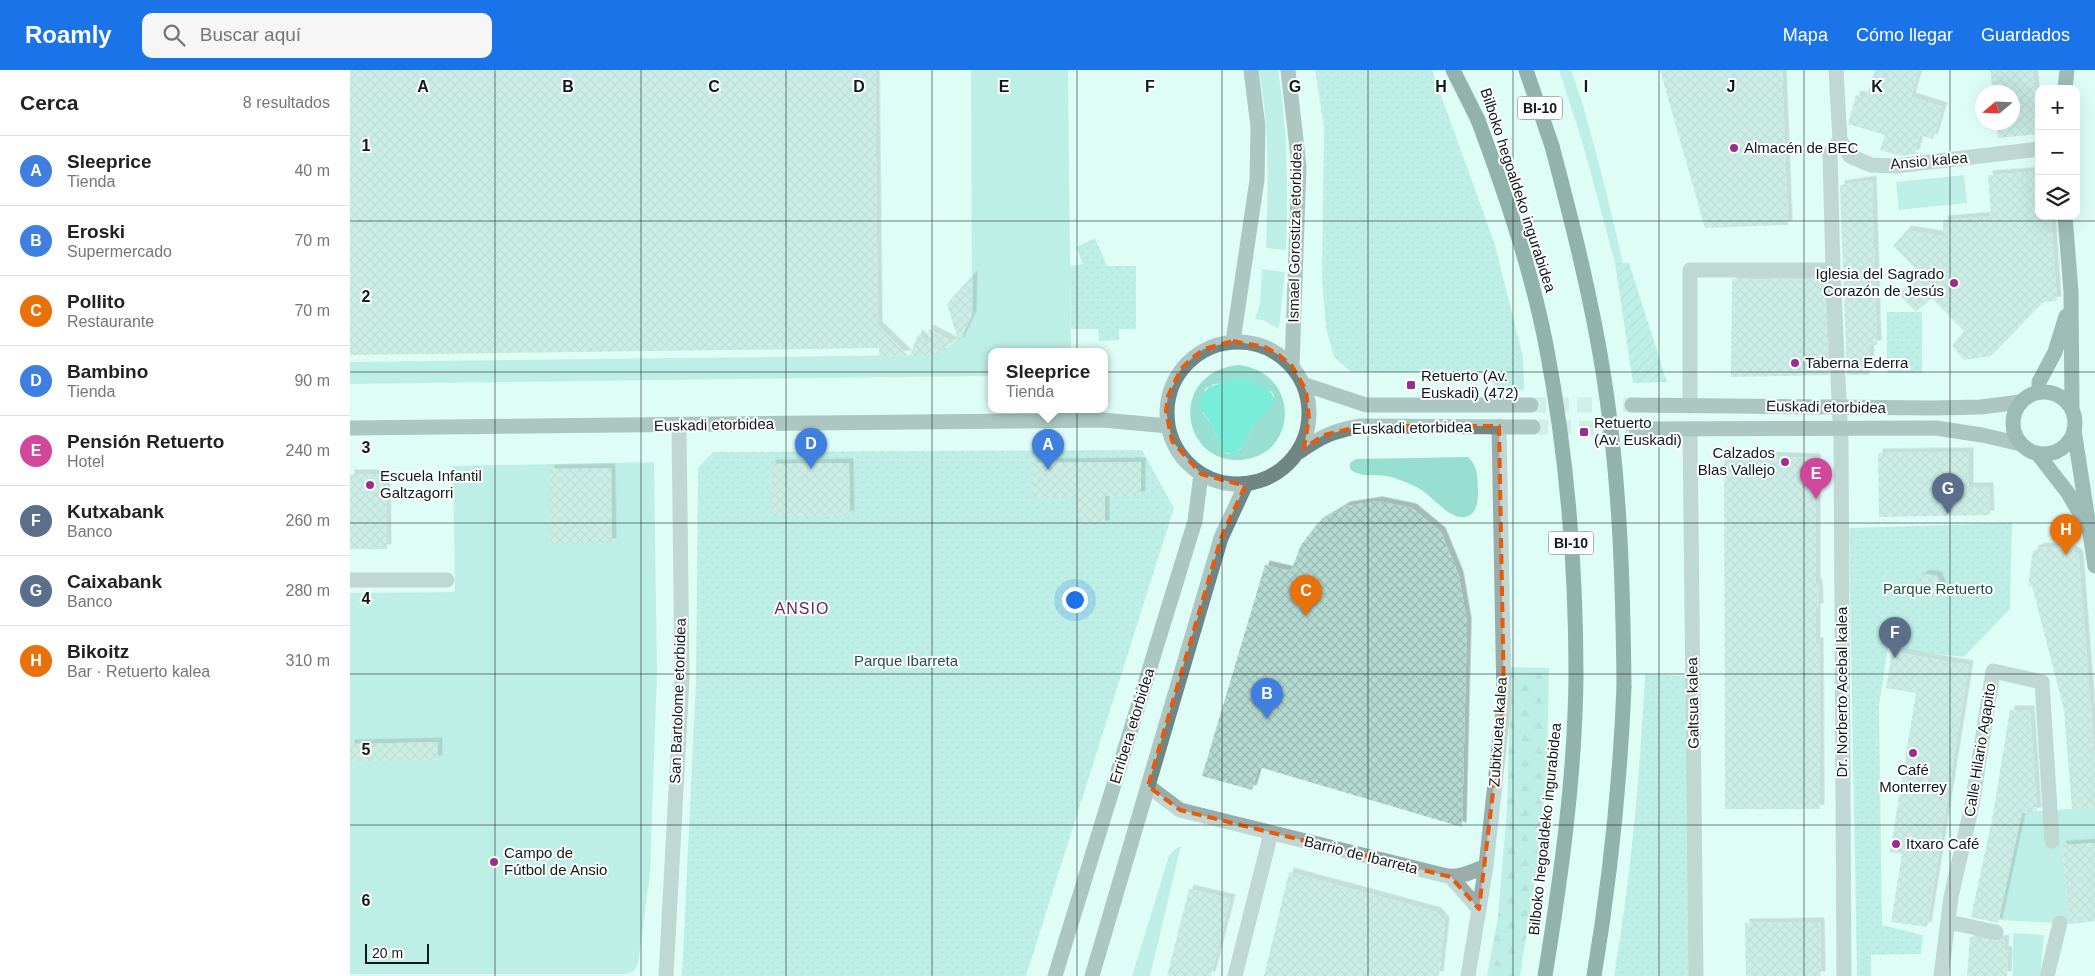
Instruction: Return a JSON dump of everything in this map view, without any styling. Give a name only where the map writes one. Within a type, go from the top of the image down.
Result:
[{"type":"highway","points":[[1452,70],[1478,120]]},
{"type":"highway","name":"Bilboko hegoaldeko ingurabidea","points":[[1461,70],[1517,234],[1546,345],[1560,428],[1570,525],[1576,677],[1573,747],[1558,893],[1545,976]]},
{"type":"highway","name":"BI-10","points":[[1526,70],[1552,146],[1574,228],[1604,378],[1619,524],[1624,668],[1621,761],[1607,897],[1594,976]]},
{"type":"main road","points":[[1233,341],[1257,180],[1258,127],[1251,70]]},
{"type":"main road","name":"Ismael Gorostiza etorbidea","points":[[1288,70],[1299,166],[1292,366]]},
{"type":"main road","points":[[2065,85],[2067,70]]},
{"type":"main road","points":[[2065,220],[2072,292],[2072,408],[2075,416],[2074,430],[2095,566]]},
{"type":"main road","points":[[2039,392],[2039,382],[2055,352],[2065,324],[2072,292]]},
{"type":"main road","points":[[1233,341],[1250,342],[1265,346],[1280,355],[1292,366],[1303,384],[1309,404],[1309,418],[1304,442],[1290,462],[1270,477],[1246,484],[1222,483],[1201,474],[1179,453],[1172,441],[1168,426],[1166,411],[1168,396],[1171,386],[1181,369],[1192,358],[1204,349],[1218,344],[1233,341]]},
{"type":"main road","name":"Euskadi etorbidea","points":[[1303,384],[1366,405],[1531,405]]},
{"type":"main road","points":[[2072,408],[2054,393],[2039,392],[2032,394],[2020,402],[2016,410],[2013,428],[2021,444],[2037,453],[2068,493],[2090,533]]},
{"type":"main road","name":"Euskadi etorbidea","points":[[1632,405],[1953,408],[2020,402]]},
{"type":"main road","name":"Euskadi etorbidea","points":[[350,428],[1103,420],[1168,426]]},
{"type":"main road","name":"Euskadi etorbidea","points":[[1298,453],[1324,435],[1362,426],[1533,427]]},
{"type":"main road","name":"Euskadi etorbidea","points":[[1636,429],[1936,428],[1982,435],[2021,444]]},
{"type":"main road","points":[[2037,453],[2056,452],[2071,439],[2074,430]]},
{"type":"main road","name":"Erribera etorbidea","points":[[1055,976],[1195,522],[1201,474]]},
{"type":"main road","points":[[1092,976],[1221,538],[1246,484]]},
{"type":"street","points":[[1836,70],[1840,140]]},
{"type":"street","name":"Ansio kalea","points":[[1840,140],[1850,156],[1871,164],[1896,166],[2035,149]]},
{"type":"street","name":"Dr. Norberto Acebal kalea","points":[[1840,140],[1830,153],[1833,270],[1840,407],[1844,976]]},
{"type":"street","points":[[1690,406],[1690,270],[1833,270]]},
{"type":"street","name":"San Bartolome etorbidea","points":[[666,976],[682,678],[679,425]]},
{"type":"street","name":"Zubitxueta kalea","points":[[1468,976],[1486,866],[1504,701],[1498,426]]},
{"type":"street","name":"Galtsua kalea","points":[[1690,429],[1696,976]]},
{"type":"street","points":[[350,580],[446,580]]},
{"type":"street","name":"Calle Hilario Agapito","points":[[1941,976],[1951,897],[1972,805],[1993,671],[2042,682],[2052,841]]},
{"type":"street","name":"Barrio de Ibarreta","points":[[1148,786],[1180,810],[1451,877],[1465,875],[1486,866]]},
{"type":"street","points":[[1235,976],[1271,833]]},
{"type":"street","points":[[1451,877],[1479,909]]},
{"type":"street","points":[[1948,922],[1996,932]]},
{"type":"street","points":[[2048,976],[2060,923]]},
{"type":"highlighted area","points":[[1233,341],[1265,347],[1279,355],[1292,366],[1306,390],[1309,418],[1304,448],[1324,435],[1361,426],[1499,426],[1504,701],[1479,909],[1451,877],[1180,810],[1148,786],[1221,538],[1245,486],[1201,474],[1172,441],[1166,411],[1168,396],[1181,369],[1204,349]]},
{"type":"green space","points":[[971,70],[1068,70],[1071,348],[988,348],[988,376],[350,384],[350,362],[927,354],[951,345],[962,332],[972,315]]},
{"type":"green space","points":[[1259,70],[1278,70],[1284,115],[1286,160],[1286,250],[1266,248],[1267,136]]},
{"type":"green space","points":[[1315,70],[1432,70],[1495,245],[1523,357],[1524,390],[1504,391],[1479,372],[1351,372],[1334,357],[1326,328],[1322,279],[1324,128]]},
{"type":"green space","points":[[1559,70],[1571,70],[1583,105],[1623,263],[1615,263],[1582,141]]},
{"type":"green space","points":[[1964,175],[1967,203],[1899,210],[1896,182]]},
{"type":"green space","points":[[1095,238],[1107,266],[1136,266],[1136,329],[1119,329],[1119,340],[1099,341],[1098,329],[1071,329],[1070,266],[1083,264],[1076,247]]},
{"type":"green space","points":[[1615,263],[1629,263],[1667,382],[1633,383]]},
{"type":"green space","points":[[1262,269],[1285,272],[1279,329],[1263,320],[1255,319],[1260,304]]},
{"type":"green space","points":[[1887,312],[1922,312],[1922,373],[1887,373]]},
{"type":"green space","points":[[1239,365],[1260,371],[1274,383],[1282,398],[1285,414],[1282,431],[1273,445],[1259,455],[1240,460],[1220,457],[1205,447],[1195,433],[1190,416],[1192,399],[1201,383],[1216,371]],"holes":[[[1237,378],[1250,381],[1272,392],[1274,396],[1273,403],[1255,423],[1240,450],[1227,454],[1222,449],[1212,425],[1203,413],[1205,389],[1214,384],[1226,383]]]},
{"type":"green space","name":"Parque Ibarreta","points":[[1142,450],[1174,508],[1026,976],[682,976],[696,681],[698,468],[713,452]]},
{"type":"green space","points":[[1468,457],[1474,464],[1476,472],[1478,498],[1473,513],[1465,517],[1453,515],[1425,492],[1404,481],[1387,476],[1358,474],[1350,469],[1350,463],[1356,459]]},
{"type":"green space","points":[[654,462],[657,673],[650,874],[638,964],[633,972],[625,974],[350,974],[350,593],[455,592],[453,466]]},
{"type":"green space","name":"Parque Retuerto","points":[[2012,523],[2010,609],[1964,657],[1888,648],[1879,705],[1882,925],[1923,935],[1921,954],[1871,955],[1871,976],[1857,976],[1849,528]]},
{"type":"green space","points":[[1511,667],[1549,668],[1547,768],[1538,860],[1520,976],[1487,976],[1498,917],[1507,808]]},
{"type":"green space","points":[[1645,674],[1689,676],[1691,976],[1614,976],[1634,825]]},
{"type":"green space","points":[[2095,807],[2095,843],[2062,846],[2070,924],[1999,920],[2021,813]]},
{"type":"green space","points":[[1181,846],[1150,976],[1132,976],[1169,856],[1175,849]]},
{"type":"green space","points":[[2013,933],[2044,935],[2040,976],[2013,976]]},
{"type":"shaded area","points":[[1237,378],[1248,380],[1268,389],[1274,399],[1269,410],[1256,422],[1242,447],[1231,454],[1224,452],[1222,449],[1212,425],[1200,408],[1199,401],[1209,387]]},
{"type":"building","points":[[350,70],[875,70],[878,326],[908,355],[879,356],[879,348],[350,355]]},
{"type":"building","name":"Almacén de BEC","points":[[1660,70],[1782,70],[1788,225],[1705,228]]},
{"type":"building","points":[[1875,70],[1919,70],[1911,97],[1943,107],[1933,139],[1920,135],[1915,154],[1900,156],[1880,150],[1885,135],[1848,124],[1856,95],[1866,98]]},
{"type":"building","points":[[1990,70],[2033,70],[2035,134],[1998,138],[1997,130],[2020,130],[2020,85],[1992,85]]},
{"type":"building","points":[[2035,171],[2035,220],[2051,220],[2057,301],[2043,302],[1991,356],[1964,360],[1952,346],[1964,331],[1932,298],[1916,312],[1899,295],[1919,272],[1893,246],[1907,230],[1943,236],[1943,220],[1991,216],[1988,175]]},
{"type":"building","points":[[1872,180],[1877,345],[1870,345],[1869,375],[1847,375],[1840,185]]},
{"type":"building","points":[[973,275],[972,315],[959,343],[947,304]]},
{"type":"building","points":[[1732,279],[1824,280],[1829,375],[1731,377]]},
{"type":"building","points":[[929,329],[954,342],[939,351],[943,354],[910,356],[918,334],[928,343]]},
{"type":"building","points":[[1969,452],[1969,487],[1989,487],[1990,515],[1879,517],[1878,453]]},
{"type":"building","points":[[1757,456],[1816,458],[1816,584],[1818,584],[1819,608],[1816,608],[1816,642],[1819,642],[1820,809],[1725,809],[1724,458],[1757,458]]},
{"type":"building","points":[[1141,462],[1141,496],[1105,496],[1105,525],[1077,525],[1077,498],[1033,498],[1033,463]]},
{"type":"building","points":[[849,463],[850,515],[772,516],[771,464]]},
{"type":"building","points":[[611,468],[612,543],[551,544],[550,469]]},
{"type":"building","points":[[350,474],[386,474],[387,549],[350,549]]},
{"type":"building","points":[[1378,501],[1412,508],[1441,532],[1459,576],[1467,623],[1462,827],[1259,767],[1252,790],[1202,776],[1265,565],[1291,571],[1301,545],[1318,523],[1346,506]]},
{"type":"building","points":[[2041,547],[2070,549],[2078,554],[2079,558],[2095,763],[2095,807],[2072,809],[2064,710],[2032,586],[2028,587],[2032,556],[2034,550]]},
{"type":"building","points":[[1925,574],[1937,576],[1942,587],[1936,597],[1926,600],[1917,593],[1917,580]]},
{"type":"building","points":[[1892,652],[1969,665],[1927,927],[1891,922],[1902,854],[1890,852],[1916,693],[1886,688]]},
{"type":"building","points":[[2010,710],[2030,710],[2037,812],[2022,813],[1998,923],[1971,917],[1992,820]]},
{"type":"building","points":[[438,742],[438,760],[350,761],[350,744]]},
{"type":"building","points":[[2095,843],[2095,921],[2070,924],[2062,845]]},
{"type":"building","points":[[1289,872],[1437,912],[1445,922],[1439,976],[1264,976]]},
{"type":"building","points":[[1189,889],[1231,899],[1211,976],[1167,976]]},
{"type":"building","points":[[1820,922],[1821,976],[1746,976],[1745,923]]},
{"type":"building","points":[[1970,936],[1994,941],[2005,939],[2004,950],[2008,951],[2007,976],[1967,976]]},
{"type":"tunnel","points":[[1531,405],[1632,405]]},
{"type":"tunnel","points":[[1533,427],[1636,429]]},
{"type":"place","name":"Almacén de BEC","points":[[1734,148]]},
{"type":"place","name":"Iglesia del Sagrado Corazón de Jesús","points":[[1954,283]]},
{"type":"place","name":"Taberna Ederra","points":[[1795,363]]},
{"type":"place","name":"Retuerto (Av. Euskadi) (472)","points":[[1411,385]]},
{"type":"place","name":"Retuerto (Av. Euskadi)","points":[[1584,432]]},
{"type":"place","name":"Calzados Blas Vallejo","points":[[1785,462]]},
{"type":"place","name":"Bambino","points":[[811,469]]},
{"type":"place","name":"Sleeprice","points":[[1048,470]]},
{"type":"place","name":"Escuela Infantil Galtzagorri","points":[[370,485]]},
{"type":"place","name":"Pensión Retuerto","points":[[1816,499]]},
{"type":"place","name":"Caixabank","points":[[1948,514]]},
{"type":"place","name":"Bikoitz","points":[[2066,555]]},
{"type":"place","name":"Pollito","points":[[1306,616]]},
{"type":"place","name":"Kutxabank","points":[[1895,658]]},
{"type":"place","name":"Eroski","points":[[1267,719]]},
{"type":"place","name":"Café Monterrey","points":[[1913,753]]},
{"type":"place","name":"Itxaro Café","points":[[1896,844]]},
{"type":"place","name":"Campo de Fútbol de Ansio","points":[[494,862]]},
{"type":"district","name":"ANSIO","points":[[802,608]]}]
